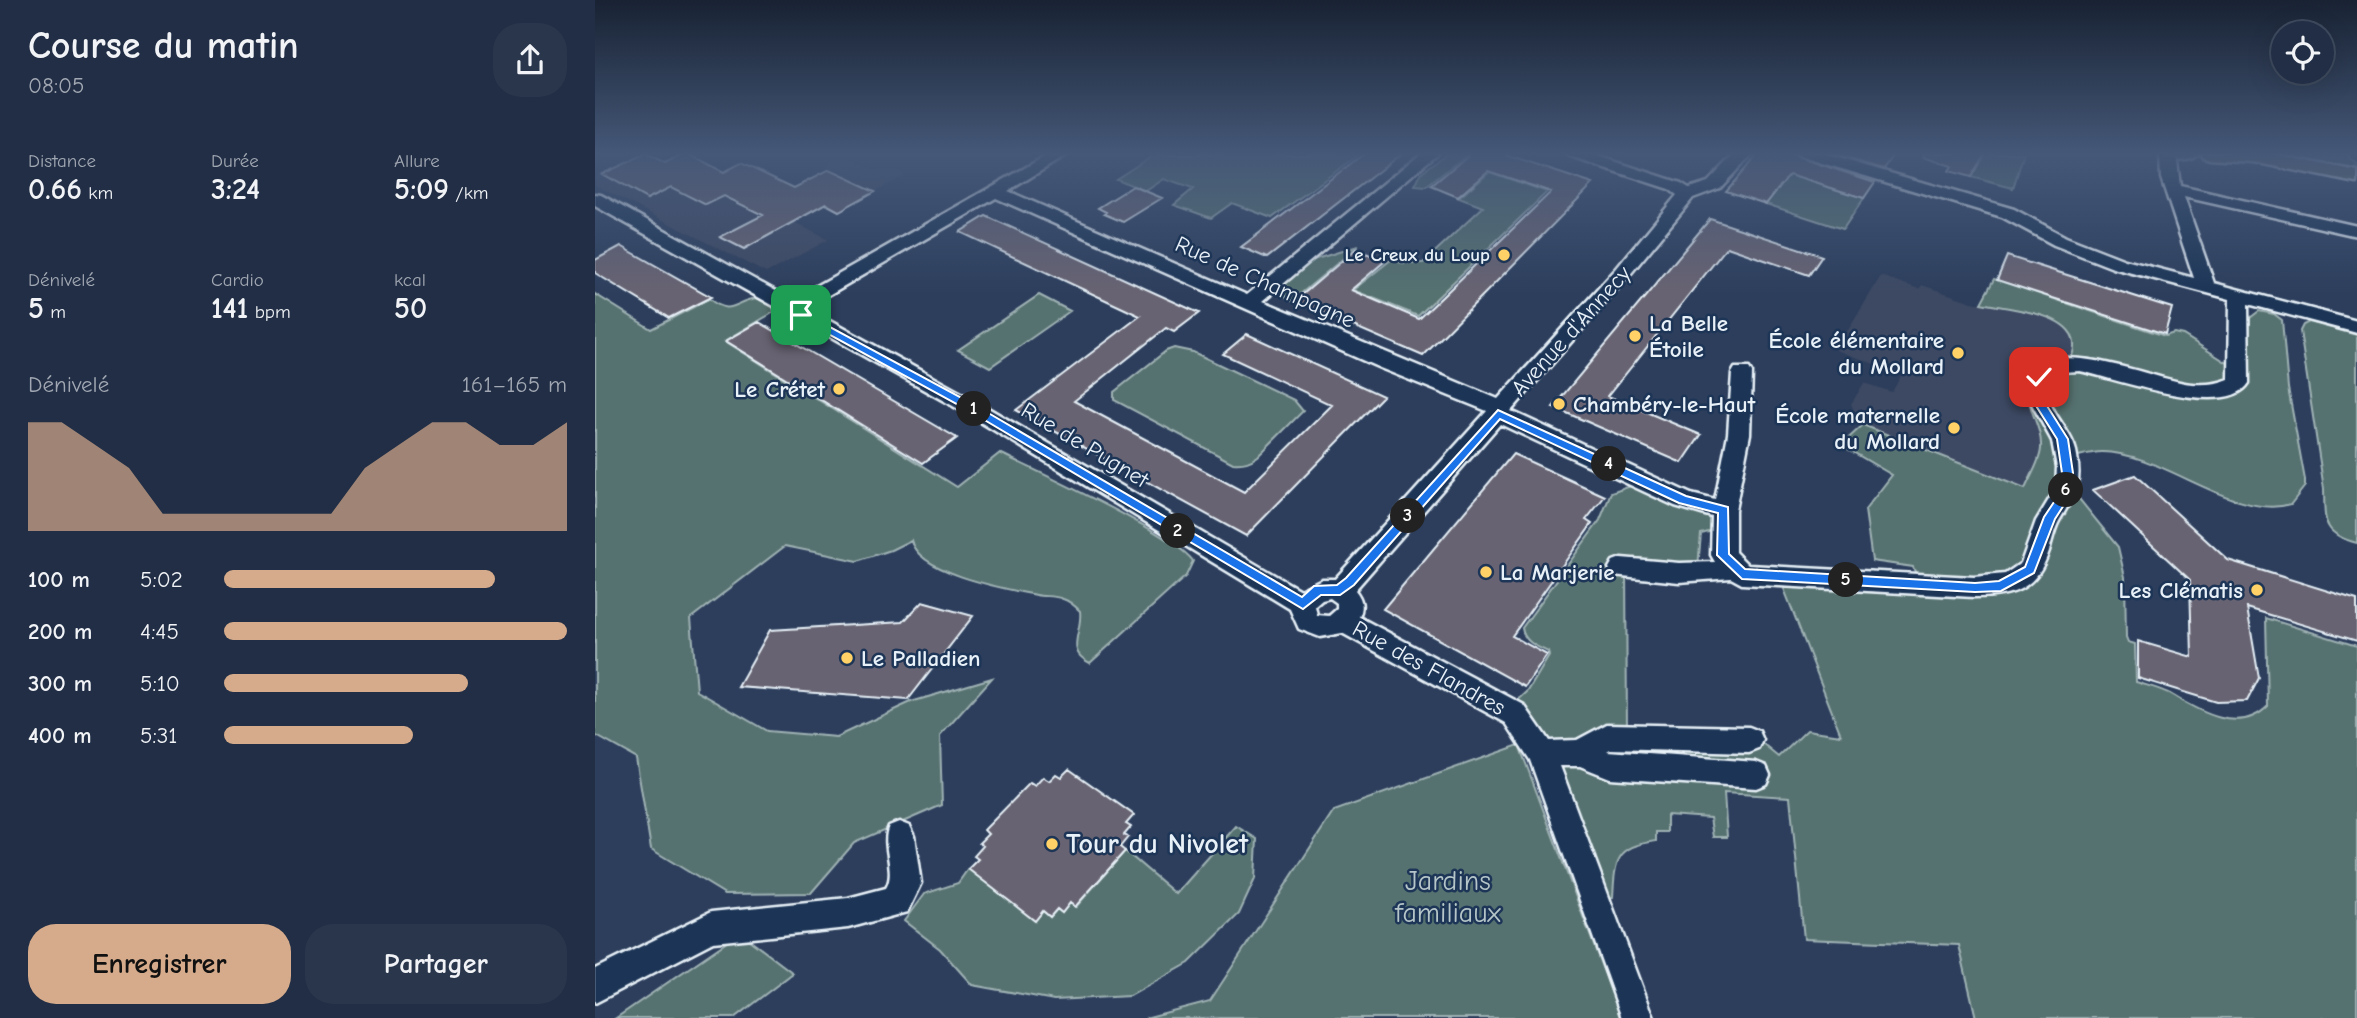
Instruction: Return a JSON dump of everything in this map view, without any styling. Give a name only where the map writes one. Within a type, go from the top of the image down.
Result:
[{"type":"street","name":"Rue de Pugnet","points":[[596,201],[969,406],[1303,604]]},
{"type":"street","points":[[790,309],[982,201]]},
{"type":"street","name":"Rue de Champagne","points":[[1017,201],[1500,411],[1683,500],[1724,510]]},
{"type":"street","points":[[1250,302],[1373,201]]},
{"type":"street","name":"Avenue d'Annecy","points":[[1340,590],[1622,273],[1682,201]]},
{"type":"street","points":[[1966,201],[2008,213],[2060,241],[2119,264],[2357,327]]},
{"type":"street","points":[[2178,201],[2205,285]]},
{"type":"street","points":[[2222,201],[2357,231]]},
{"type":"street","points":[[1742,373],[1739,434],[1724,510],[1723,555],[1742,574],[1975,587],[2001,586],[2029,570],[2049,517],[2066,494],[2067,473],[2062,439],[2039,401],[2035,388],[2039,377],[2054,366],[2103,368],[2170,388],[2211,393],[2225,399],[2239,383],[2239,295]]},
{"type":"street","points":[[1621,568],[1665,573],[1736,568]]},
{"type":"street","points":[[1319,590],[1340,590],[1351,604],[1343,621],[1329,628],[1314,626],[1304,617],[1303,604],[1319,590]]},
{"type":"street","name":"Rue des Flandres","points":[[1343,621],[1515,715],[1542,754]]},
{"type":"street","points":[[1581,753],[1607,736],[1749,740]]},
{"type":"street","points":[[1638,1018],[1542,754],[1581,753],[1610,765],[1756,775]]},
{"type":"street","points":[[595,987],[635,964],[711,928],[867,910],[896,901],[906,883],[899,836]]},
{"type":"shaded area","points":[[625,201],[858,201],[839,211],[827,204],[820,206],[794,222],[828,240],[766,273]]},
{"type":"shaded area","points":[[1881,276],[1919,289],[1922,285],[1972,302],[2052,317],[2074,336],[2075,346],[2039,432],[2042,449],[2025,489],[1863,425],[1858,419],[1851,404],[1864,383],[1892,392],[1902,374],[1836,350]]},
{"type":"green space","points":[[1179,201],[1296,201],[1272,218],[1232,203],[1211,218],[1174,205]]},
{"type":"green space","points":[[1466,201],[1538,201],[1418,316],[1353,290],[1392,259],[1402,263],[1423,263],[1483,207]]},
{"type":"green space","points":[[1769,201],[1862,201],[1843,229],[1766,204]]},
{"type":"green space","points":[[1358,246],[1292,301],[1280,292],[1281,286],[1313,260]]},
{"type":"green space","points":[[1994,279],[2165,336],[2174,333],[2183,335],[2248,376],[2250,318],[2259,311],[2274,314],[2282,320],[2288,388],[2305,480],[2305,486],[2291,504],[2269,507],[2246,503],[2149,463],[2125,455],[2102,452],[2070,458],[2071,489],[2118,547],[2125,577],[2126,637],[2128,642],[2135,644],[2136,682],[2164,691],[2207,714],[2233,720],[2245,719],[2257,715],[2268,706],[2266,618],[2357,646],[2357,1018],[1976,1018],[1959,945],[1804,939],[1790,797],[1724,793],[1727,837],[1713,837],[1710,818],[1667,815],[1667,832],[1656,832],[1656,841],[1633,847],[1620,857],[1615,873],[1613,897],[1603,900],[1514,704],[1528,691],[1549,656],[1548,652],[1528,640],[1522,628],[1600,520],[1611,493],[1639,483],[1713,520],[1716,530],[1701,534],[1698,567],[1626,562],[1627,731],[1752,735],[1779,757],[1807,730],[1841,735],[1781,581],[1918,579],[1913,567],[1872,561],[1865,510],[1892,475],[1841,445],[1863,425],[2025,489],[2041,453],[2039,431],[2028,394],[2029,384],[2037,369],[2044,364],[2072,356],[2074,342],[2068,330],[2043,316],[1981,303]]},
{"type":"green space","points":[[595,294],[651,329],[709,299],[728,307],[757,298],[773,307],[774,312],[725,341],[957,487],[1000,453],[1134,520],[1181,549],[1193,561],[1186,576],[1090,663],[1082,658],[1076,647],[1080,611],[1070,602],[965,578],[929,562],[917,552],[911,540],[858,561],[785,546],[691,618],[697,691],[767,731],[836,737],[911,702],[992,678],[940,736],[942,805],[854,843],[811,893],[725,894],[651,849],[636,758],[595,735]]},
{"type":"green space","points":[[1039,295],[1070,311],[990,367],[958,350]]},
{"type":"green space","points":[[2309,322],[2357,335],[2357,543],[2337,535],[2327,524],[2325,517],[2324,489],[2300,331],[2303,325]]},
{"type":"green space","points":[[1174,348],[1193,352],[1294,400],[1303,411],[1258,456],[1247,462],[1233,463],[1114,400],[1114,392],[1166,351]]},
{"type":"green space","name":"Jardins familiaux","points":[[1519,745],[1621,1018],[1145,1018],[1210,1001],[1334,811]]},
{"type":"green space","points":[[1236,826],[1257,839],[1255,879],[1239,914],[1189,963],[1130,996],[1054,1000],[972,985],[940,949],[904,921],[924,894],[958,883],[968,869],[1035,920],[1043,911],[1050,917],[1057,909],[1062,913],[1070,903],[1076,907],[1125,851],[1176,894]]},
{"type":"green space","points":[[740,933],[793,973],[734,1018],[616,1018]]},
{"type":"building","points":[[697,201],[715,201],[706,205]]},
{"type":"building","points":[[733,201],[858,201],[839,211],[826,204],[744,249],[720,237],[763,215]]},
{"type":"building","points":[[1110,201],[1158,201],[1123,222],[1104,214],[1106,212],[1098,208]]},
{"type":"building","points":[[1302,201],[1341,201],[1267,258],[1241,247]]},
{"type":"building","name":"Le Creux du Loup","points":[[1542,201],[1577,201],[1423,356],[1295,301],[1356,249],[1385,261],[1351,290],[1419,319]]},
{"type":"building","points":[[986,216],[1199,313],[1174,332],[1166,328],[1074,401],[1244,492],[1332,405],[1223,354],[1247,334],[1383,396],[1246,536],[1016,410],[1140,316],[960,232]]},
{"type":"building","name":"La Belle Étoile","points":[[1710,219],[1822,256],[1809,275],[1727,247],[1608,396],[1701,435],[1682,463],[1553,407]]},
{"type":"building","points":[[621,246],[711,297],[669,318],[595,273],[595,260]]},
{"type":"building","points":[[2007,256],[2172,308],[2165,334],[1997,280]]},
{"type":"building","name":"Le Crétet","points":[[759,322],[957,438],[923,463],[726,341]]},
{"type":"building","name":"La Marjerie","points":[[1513,454],[1605,496],[1586,520],[1592,524],[1512,636],[1547,655],[1525,687],[1383,609]]},
{"type":"building","name":"Les Clématis","points":[[2135,475],[2228,560],[2357,600],[2357,641],[2247,608],[2259,678],[2247,701],[2216,702],[2138,678],[2138,641],[2192,657],[2190,580],[2093,490]]},
{"type":"building","name":"Le Palladien","points":[[922,602],[973,616],[908,700],[738,687],[770,630],[903,622]]},
{"type":"building","name":"Tour du Nivolet","points":[[1069,769],[1134,815],[1126,824],[1131,827],[1124,835],[1128,837],[1120,847],[1125,851],[1075,907],[1070,903],[1062,913],[1057,909],[1050,917],[1043,911],[1035,921],[968,869],[978,859],[974,856],[983,846],[979,843],[988,834],[984,830],[1030,783],[1035,786],[1043,777],[1049,781],[1056,774],[1061,777]]},
{"type":"place","name":"Le Creux du Loup","points":[[1504,255]]},
{"type":"place","name":"La Belle Étoile","points":[[1635,336]]},
{"type":"place","name":"École élémentaire du Mollard","points":[[1958,353]]},
{"type":"place","name":"Le Crétet","points":[[839,389]]},
{"type":"place","name":"Chambéry-le-Haut","points":[[1559,404]]},
{"type":"place","name":"École maternelle du Mollard","points":[[1954,428]]},
{"type":"place","name":"La Marjerie","points":[[1486,572]]},
{"type":"place","name":"Les Clématis","points":[[2257,590]]},
{"type":"place","name":"Le Palladien","points":[[847,658]]},
{"type":"place","name":"Tour du Nivolet","points":[[1052,844]]},
{"type":"route","points":[[801,315],[969,406],[1303,604],[1312,593],[1326,588],[1340,590],[1350,581],[1498,414],[1544,433],[1683,500],[1724,510],[1723,555],[1742,574],[1975,587],[2001,586],[2029,570],[2049,517],[2066,494],[2067,473],[2062,439],[2039,401],[2035,388],[2039,377]]}]
